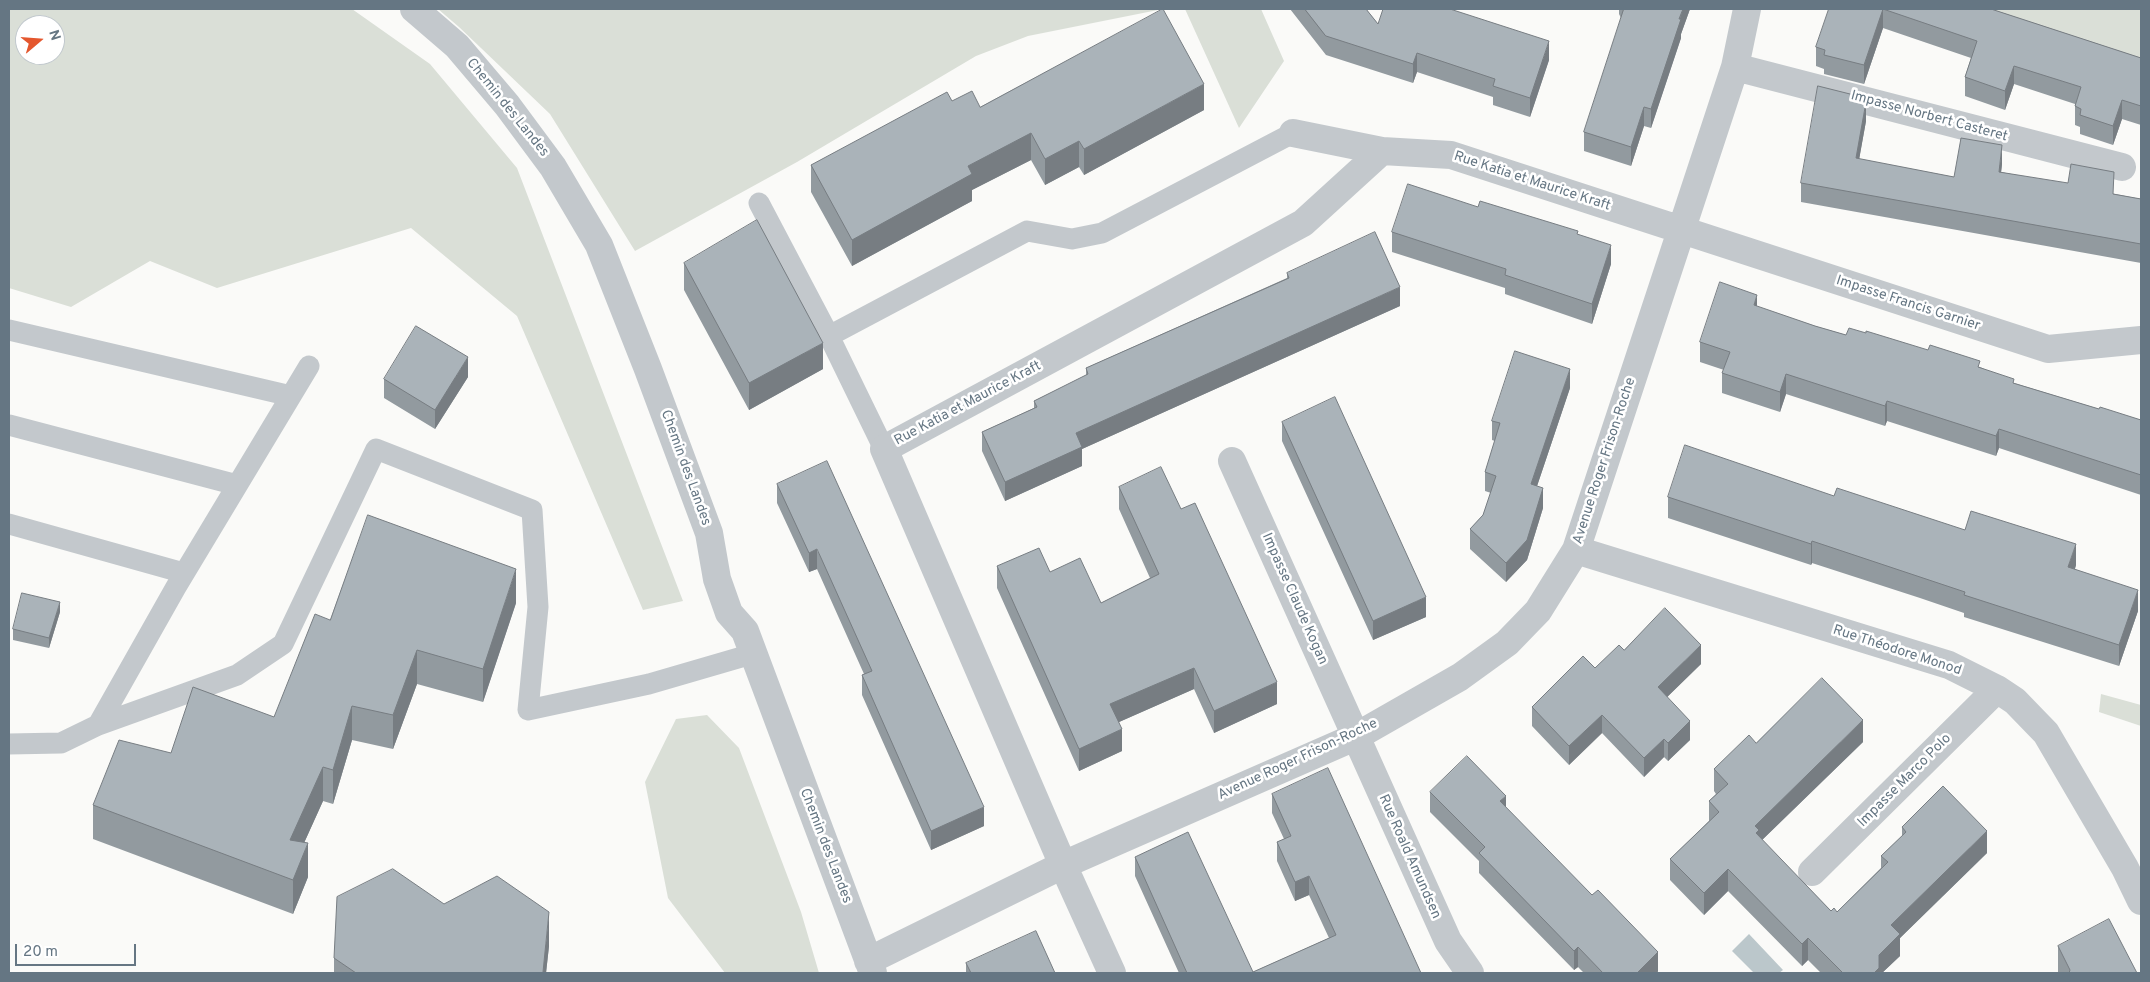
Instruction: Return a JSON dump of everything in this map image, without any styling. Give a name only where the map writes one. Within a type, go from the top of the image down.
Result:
[{"type":"street","name":"Chemin des Landes","points":[[414,9],[457,46],[507,105],[553,167],[600,245],[709,533],[717,579],[729,613],[745,630],[752,654],[871,967]]},
{"type":"street","name":"Avenue Roger Frison-Roche","points":[[871,967],[1063,865],[1355,737],[1460,677],[1507,643],[1538,611],[1576,550],[1735,67],[1747,9]]},
{"type":"street","name":"Impasse Norbert Casteret","points":[[1735,67],[2122,167]]},
{"type":"street","name":"Rue Katia et Maurice Kraft","points":[[1293,133],[1382,151],[1451,155],[1680,230]]},
{"type":"street","name":"Rue Katia et Maurice Kraft","points":[[1063,865],[884,450],[1303,223],[1382,151]]},
{"type":"street","name":"Impasse Francis Garnier","points":[[1680,230],[2048,349],[2141,340]]},
{"type":"street","name":"Impasse Claude Kogan","points":[[1232,461],[1355,737]]},
{"type":"street","name":"Rue Théodore Monod","points":[[1576,550],[1949,665],[1997,689],[2015,701],[2046,732],[2125,868],[2141,902]]},
{"type":"street","name":"Impasse Marco Polo","points":[[1812,872],[1997,689]]},
{"type":"street","name":"Rue Roald Amundsen","points":[[1355,737],[1448,941],[1470,973]]},
{"type":"street","points":[[1063,865],[1112,973]]},
{"type":"lane","points":[[829,336],[1027,231],[1072,238],[1102,233],[1293,133]]},
{"type":"lane","points":[[759,203],[829,336],[884,450]]},
{"type":"lane","points":[[9,330],[290,396]]},
{"type":"lane","points":[[98,725],[184,573],[309,366]]},
{"type":"lane","points":[[9,425],[237,485]]},
{"type":"lane","points":[[15,747],[61,743],[98,725],[237,675],[284,644],[376,449],[532,510],[538,607],[528,710],[650,684],[752,654]]},
{"type":"lane","points":[[9,524],[184,573]]},
{"type":"shaded area","points":[[9,9],[352,9],[430,64],[517,168],[683,601],[643,610],[517,316],[411,228],[217,288],[150,261],[71,307],[9,288]]},
{"type":"shaded area","points":[[438,9],[1163,9],[1028,36],[976,56],[797,162],[635,251],[550,114]]},
{"type":"shaded area","points":[[1185,9],[1261,9],[1284,61],[1239,128]]},
{"type":"shaded area","points":[[1933,9],[2141,9],[2141,77]]},
{"type":"shaded area","points":[[2101,694],[2141,705],[2141,726],[2099,712]]},
{"type":"shaded area","points":[[707,715],[739,748],[801,912],[819,973],[725,973],[668,898],[645,782],[676,719]]},
{"type":"shaded area","points":[[1749,934],[1783,970],[1779,973],[1754,973],[1732,951]]},
{"type":"building","points":[[1163,9],[1204,84],[1084,149],[1079,141],[1045,159],[1031,133],[968,166],[972,174],[852,240],[811,165],[947,92],[952,101],[972,91],[980,107]]},
{"type":"building","points":[[1305,9],[1366,9],[1378,24],[1383,9],[1450,9],[1549,41],[1530,98],[1493,86],[1495,79],[1417,53],[1413,64],[1326,36]]},
{"type":"building","points":[[1624,9],[1683,9],[1651,109],[1644,107],[1631,147],[1584,132]]},
{"type":"building","points":[[1829,9],[1883,9],[1864,65],[1824,55],[1825,50],[1816,47]]},
{"type":"building","points":[[1883,9],[1991,9],[2141,58],[2141,106],[2122,100],[2113,126],[2080,115],[2081,109],[2075,106],[2081,87],[2014,66],[2005,91],[1965,77],[1977,41]]},
{"type":"building","points":[[1818,86],[1854,95],[1853,100],[1866,102],[1856,158],[1954,177],[1961,138],[2002,145],[1999,172],[2068,183],[2071,164],[2114,172],[2113,194],[2141,199],[2141,244],[1801,183]]},
{"type":"building","points":[[1408,184],[1478,207],[1480,201],[1578,231],[1577,234],[1611,245],[1592,304],[1505,275],[1506,269],[1392,232]]},
{"type":"building","points":[[757,220],[823,343],[749,383],[684,263]]},
{"type":"building","points":[[1375,232],[1400,287],[1076,433],[1082,447],[1005,482],[982,432],[1037,407],[1034,401],[1088,374],[1086,368],[1289,278],[1287,273]]},
{"type":"building","points":[[1720,282],[1757,295],[1754,305],[1815,326],[1846,335],[1849,328],[1866,333],[1866,331],[1928,350],[1930,345],[1980,361],[1978,367],[2014,379],[2013,383],[2141,420],[2141,475],[1999,429],[1996,436],[1887,401],[1885,406],[1786,374],[1780,392],[1722,373],[1730,352],[1700,342]]},
{"type":"building","points":[[416,326],[468,357],[435,410],[384,379]]},
{"type":"building","points":[[1515,351],[1570,369],[1531,484],[1543,488],[1527,540],[1506,563],[1470,529],[1483,515],[1496,476],[1485,472],[1500,423],[1492,421]]},
{"type":"building","points":[[1335,397],[1426,597],[1373,621],[1282,422]]},
{"type":"building","points":[[1685,445],[1834,496],[1837,488],[1965,530],[1971,511],[2076,544],[2068,567],[2138,590],[2119,645],[1964,595],[1965,592],[1812,541],[1811,544],[1668,497]]},
{"type":"building","points":[[827,461],[984,807],[931,831],[862,675],[872,671],[817,549],[809,553],[777,484]]},
{"type":"building","points":[[1161,467],[1181,509],[1195,503],[1277,682],[1214,711],[1194,668],[1110,704],[1122,729],[1079,749],[997,566],[1039,548],[1050,572],[1080,558],[1101,603],[1159,574],[1119,487]]},
{"type":"building","points":[[368,515],[516,569],[483,669],[417,650],[393,715],[352,706],[333,770],[323,767],[290,840],[308,843],[293,880],[93,805],[119,740],[171,753],[193,687],[274,717],[315,614],[330,620]]},
{"type":"building","points":[[22,593],[60,602],[49,638],[13,629]]},
{"type":"building","points":[[1665,608],[1701,645],[1658,687],[1690,721],[1668,743],[1664,739],[1644,758],[1602,715],[1569,746],[1532,707],[1583,656],[1595,668],[1619,645],[1624,650]]},
{"type":"building","points":[[1822,678],[1863,720],[1755,826],[1759,830],[1756,833],[1831,911],[1834,908],[1837,912],[1888,862],[1881,856],[1906,832],[1902,827],[1943,786],[1987,831],[1891,925],[1900,934],[1879,955],[1879,968],[1874,973],[1843,973],[1808,938],[1802,944],[1728,869],[1704,893],[1670,859],[1719,812],[1709,801],[1728,784],[1714,769],[1749,735],[1756,743]]},
{"type":"building","points":[[1467,756],[1506,796],[1500,801],[1592,895],[1598,890],[1658,952],[1637,973],[1603,973],[1578,947],[1574,951],[1479,853],[1485,847],[1430,792]]},
{"type":"building","points":[[1328,768],[1421,973],[1187,973],[1135,857],[1188,832],[1253,972],[1336,935],[1309,876],[1295,882],[1277,842],[1291,836],[1272,794]]},
{"type":"building","points":[[393,869],[444,904],[497,876],[549,912],[544,973],[356,973],[334,958],[337,897]]},
{"type":"building","points":[[2109,919],[2137,973],[2069,973],[2070,970],[2058,946]]},
{"type":"building","points":[[1036,931],[1055,973],[971,973],[966,963]]}]
